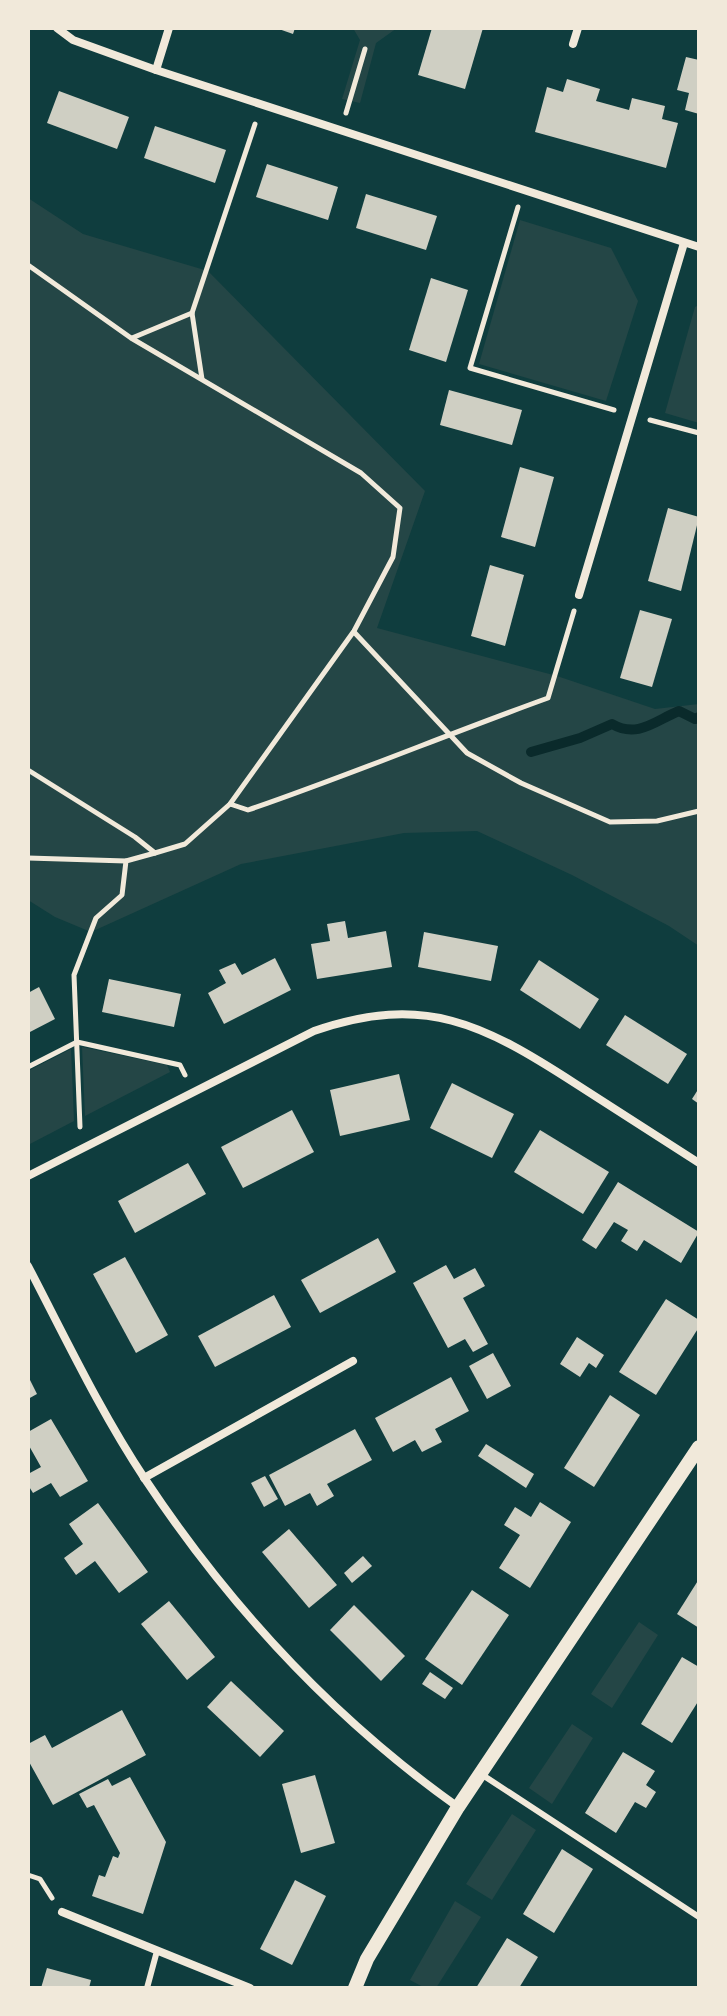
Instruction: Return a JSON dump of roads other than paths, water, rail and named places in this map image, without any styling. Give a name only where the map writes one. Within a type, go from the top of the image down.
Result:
[{"type":"street","points":[[57,28],[73,40],[156,70],[699,247]]},
{"type":"street","points":[[156,70],[169,28]]},
{"type":"street","points":[[573,44],[578,28]]},
{"type":"street","points":[[579,595],[684,243]]},
{"type":"street","points":[[28,1176],[314,1031],[338,1023],[387,1015],[438,1017],[463,1022],[510,1041],[699,1163]]},
{"type":"street","points":[[28,1266],[144,1478],[195,1549],[277,1649],[338,1713],[394,1762],[458,1807]]},
{"type":"street","points":[[144,1478],[353,1361]]},
{"type":"street","points":[[355,1988],[367,1959],[458,1807],[699,1447]]},
{"type":"street","points":[[62,1912],[250,1988]]},
{"type":"lane","points":[[481,1774],[699,1917]]},
{"type":"lane","points":[[147,1988],[157,1951]]},
{"type":"waterway","points":[[531,752],[580,738],[612,724],[630,730],[639,729],[679,711],[695,719],[699,717]]}]
